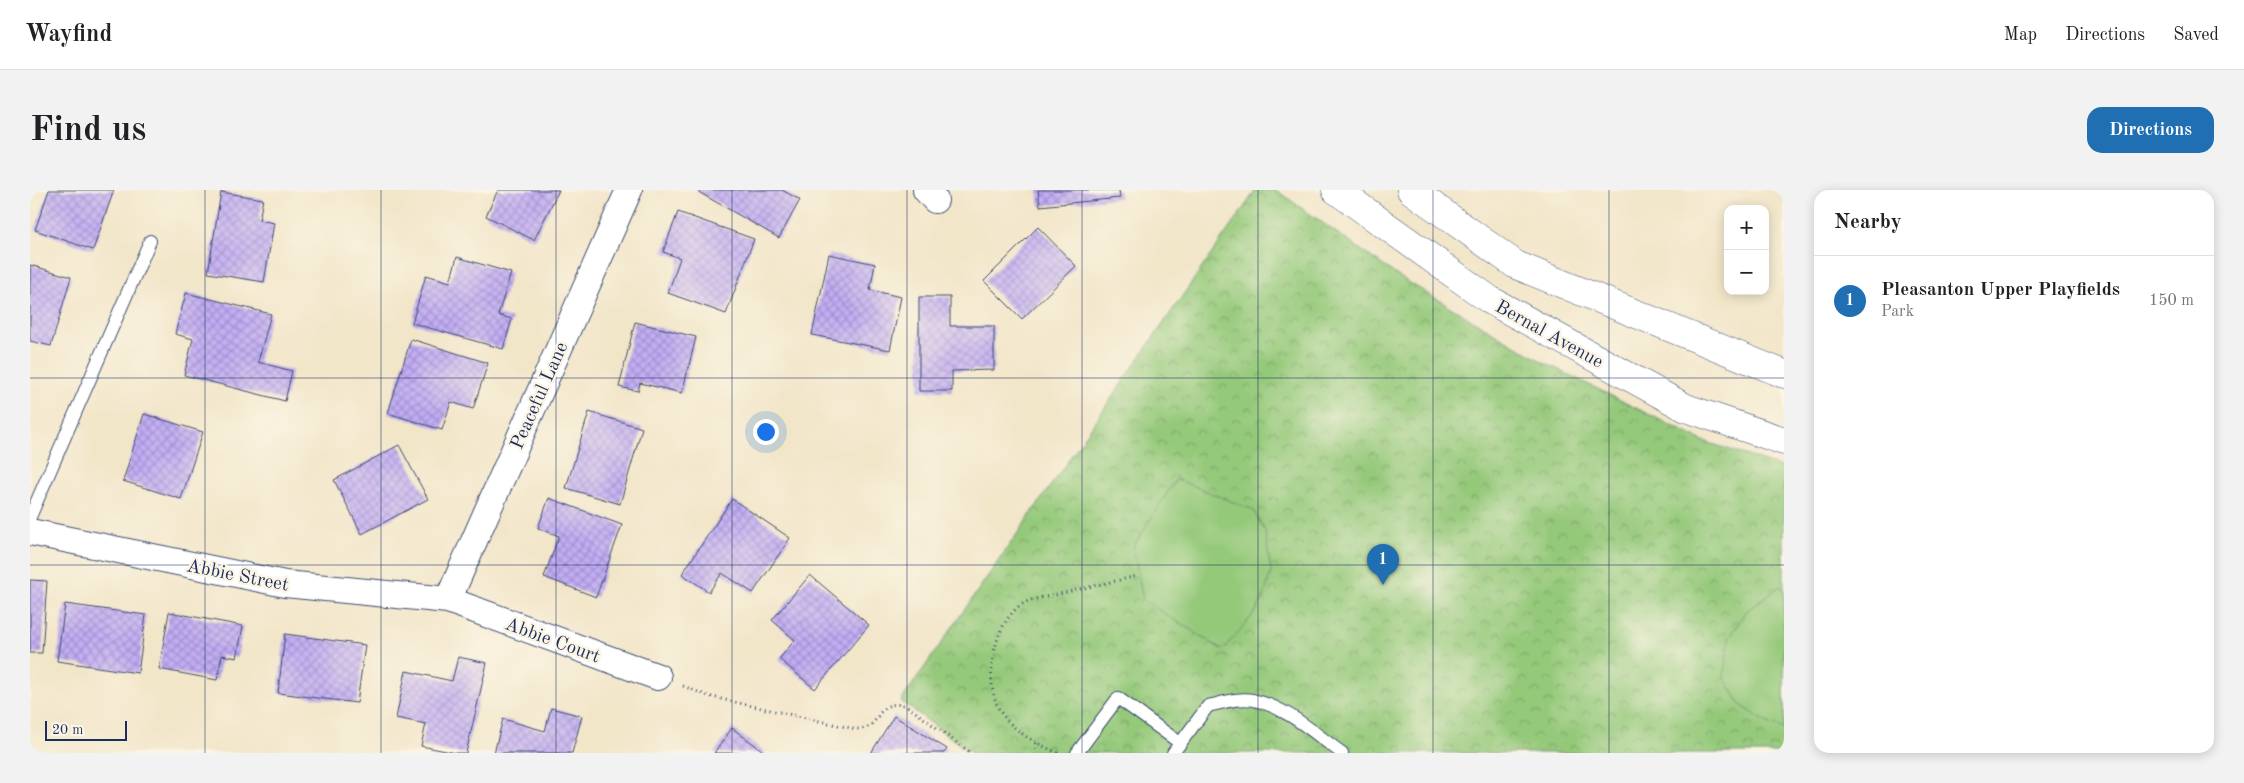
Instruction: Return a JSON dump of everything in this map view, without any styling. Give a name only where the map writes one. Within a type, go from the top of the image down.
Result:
[{"type":"main road","name":"Bernal Avenue","points":[[1336,190],[1490,300],[1686,408],[1784,441]]},
{"type":"main road","points":[[1411,190],[1516,265],[1784,374]]},
{"type":"street","name":"Peaceful Lane","points":[[448,600],[628,190]]},
{"type":"street","name":"Abbie Street","points":[[30,532],[286,584],[448,600]]},
{"type":"street","name":"Abbie Court","points":[[448,600],[658,677]]},
{"type":"lane","points":[[30,517],[150,241]]},
{"type":"lane","points":[[1077,753],[1118,698],[1177,748],[1208,706],[1231,701],[1252,700],[1280,709],[1342,753]]},
{"type":"path","points":[[1059,753],[1036,743],[1017,731],[1001,712],[993,695],[992,660],[999,635],[1008,616],[1026,602],[1138,576]]},
{"type":"path","points":[[658,677],[708,696],[864,730],[872,725],[884,707],[894,702],[907,706],[971,753]]},
{"type":"path","points":[[1036,743],[1036,753]]},
{"type":"green space","points":[[1256,190],[1276,190],[1398,276],[1543,362],[1701,440],[1784,468],[1784,753],[971,753],[901,701]]},
{"type":"green space","points":[[1176,479],[1253,510],[1265,531],[1271,572],[1265,593],[1257,610],[1223,650],[1143,600],[1133,547]]},
{"type":"green space","points":[[1780,586],[1784,589],[1784,729],[1766,722],[1741,705],[1724,678],[1729,639],[1745,612]]},
{"type":"building","points":[[49,190],[114,190],[93,250],[35,230]]},
{"type":"building","points":[[498,190],[559,190],[534,240],[486,216]]},
{"type":"building","points":[[695,190],[782,190],[800,200],[779,238]]},
{"type":"building","points":[[1038,190],[1119,190],[1120,198],[1040,206]]},
{"type":"building","points":[[221,192],[263,199],[259,220],[274,223],[264,282],[208,273]]},
{"type":"building","points":[[678,212],[754,239],[726,314],[668,293],[680,258],[663,252]]},
{"type":"building","points":[[1038,227],[1076,266],[1022,319],[984,281]]},
{"type":"building","points":[[829,254],[875,264],[870,290],[901,297],[890,350],[812,335]]},
{"type":"building","points":[[457,257],[511,273],[498,315],[512,319],[503,349],[412,323],[426,275],[450,282]]},
{"type":"building","points":[[30,265],[71,277],[51,346],[30,341]]},
{"type":"building","points":[[186,293],[271,314],[258,362],[292,371],[285,401],[184,375],[193,339],[175,334]]},
{"type":"building","points":[[919,297],[950,297],[950,326],[994,326],[994,370],[952,371],[952,391],[919,391]]},
{"type":"building","points":[[635,322],[696,337],[682,393],[640,383],[638,391],[619,387]]},
{"type":"building","points":[[411,339],[488,363],[473,409],[451,402],[442,430],[388,413]]},
{"type":"building","points":[[589,412],[642,428],[620,504],[566,488]]},
{"type":"building","points":[[144,414],[203,432],[181,499],[123,481]]},
{"type":"building","points":[[399,445],[428,499],[362,534],[334,480]]},
{"type":"building","points":[[549,498],[622,525],[596,597],[544,577],[559,536],[538,528]]},
{"type":"building","points":[[732,499],[790,538],[753,593],[722,573],[709,592],[682,574]]},
{"type":"building","points":[[810,575],[869,625],[815,689],[779,659],[795,640],[772,620]]},
{"type":"building","points":[[30,580],[47,581],[42,653],[30,653]]},
{"type":"building","points":[[65,604],[146,615],[138,673],[57,661]]},
{"type":"building","points":[[169,612],[243,626],[237,658],[222,655],[217,680],[159,669]]},
{"type":"building","points":[[285,634],[365,645],[357,703],[278,693]]},
{"type":"building","points":[[458,657],[487,663],[466,753],[456,753],[421,746],[426,724],[396,718],[406,671],[452,681]]},
{"type":"building","points":[[551,708],[582,716],[572,753],[494,753],[503,719],[545,731]]},
{"type":"building","points":[[894,716],[947,749],[944,753],[871,753]]},
{"type":"building","points":[[732,728],[766,753],[714,753]]},
{"type":"place","name":"Pleasanton Upper Playfields","points":[[1383,585]]}]
